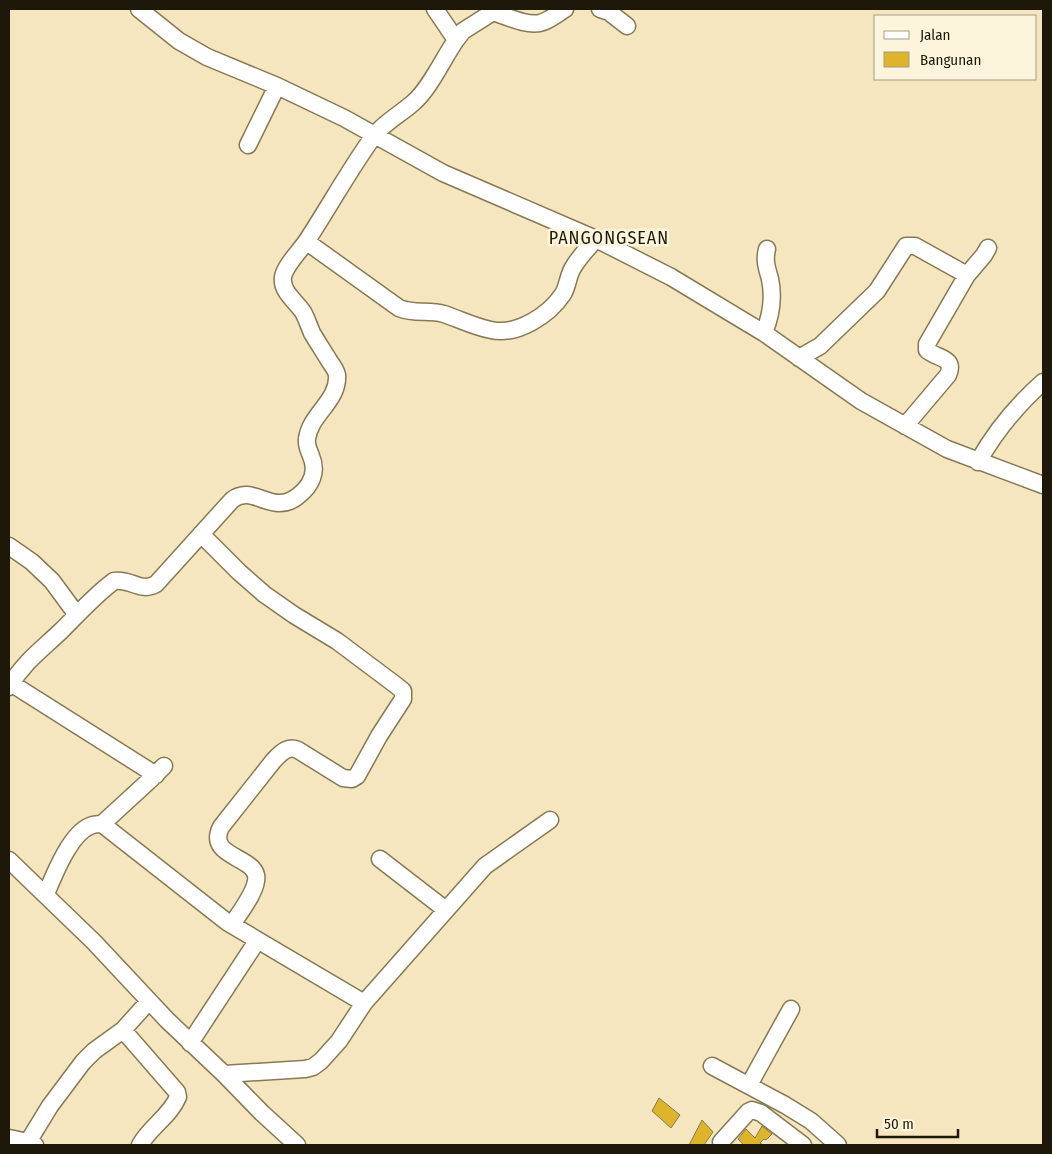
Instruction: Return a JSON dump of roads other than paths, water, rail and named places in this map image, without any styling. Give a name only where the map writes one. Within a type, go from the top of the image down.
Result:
[{"type":"street","points":[[139,9],[179,42],[207,57],[277,86],[374,135],[443,173],[596,239],[671,277],[764,333],[861,401],[947,449],[1043,485]]},
{"type":"street","points":[[435,9],[456,40]]},
{"type":"street","points":[[46,894],[67,849],[84,829],[91,825],[102,824],[160,770],[10,684],[37,651],[54,638],[114,581],[122,580],[143,588],[149,588],[156,584],[238,494],[246,494],[278,503],[285,503],[298,496],[307,488],[315,468],[307,447],[309,430],[331,398],[337,384],[337,372],[318,344],[302,312],[284,286],[283,277],[286,269],[307,242],[374,135],[414,102],[422,93],[463,32],[493,10],[532,24],[550,19],[565,9]]},
{"type":"street","points":[[600,9],[609,12],[628,26]]},
{"type":"street","points":[[248,145],[277,86]]},
{"type":"street","points":[[307,242],[399,308],[408,312],[442,313],[502,332],[529,323],[548,310],[564,293],[573,267],[596,239]]},
{"type":"street","points":[[799,358],[826,341],[877,291],[906,246],[915,246],[967,274]]},
{"type":"street","points":[[905,426],[948,375],[951,368],[950,364],[947,360],[927,350],[927,344],[967,274],[984,256],[988,248]]},
{"type":"street","points":[[764,333],[769,322],[771,306],[770,282],[764,258],[767,249]]},
{"type":"street","points":[[978,462],[990,440],[1007,417],[1043,382]]},
{"type":"street","points":[[201,534],[264,594],[349,649],[397,686],[404,694],[403,699],[379,736],[357,776],[352,779],[344,778],[298,750],[289,748],[284,750],[274,760],[221,827],[217,834],[217,840],[221,847],[251,868],[256,874],[257,880],[251,894],[232,925]]},
{"type":"street","points":[[9,546],[32,562],[52,581],[77,615]]},
{"type":"street","points":[[224,1074],[305,1069],[313,1067],[321,1061],[339,1041],[364,1003],[486,866],[550,820]]},
{"type":"street","points":[[102,824],[187,892],[232,925],[364,1003]]},
{"type":"street","points":[[380,859],[446,910]]},
{"type":"street","points":[[9,860],[94,942],[190,1042],[297,1145]]},
{"type":"street","points":[[190,1042],[257,941]]},
{"type":"street","points":[[9,1138],[32,1144],[50,1106],[84,1062],[94,1051],[134,1020],[149,1001]]},
{"type":"street","points":[[748,1085],[791,1010]]},
{"type":"street","points":[[123,1030],[177,1092],[178,1097],[171,1108],[146,1135],[140,1145]]},
{"type":"street","points":[[712,1066],[811,1121],[838,1145]]},
{"type":"street","points":[[721,1142],[752,1110],[760,1113],[795,1143]]},
{"type":"district","name":"PANGONGSEAN","points":[[609,238]]}]
